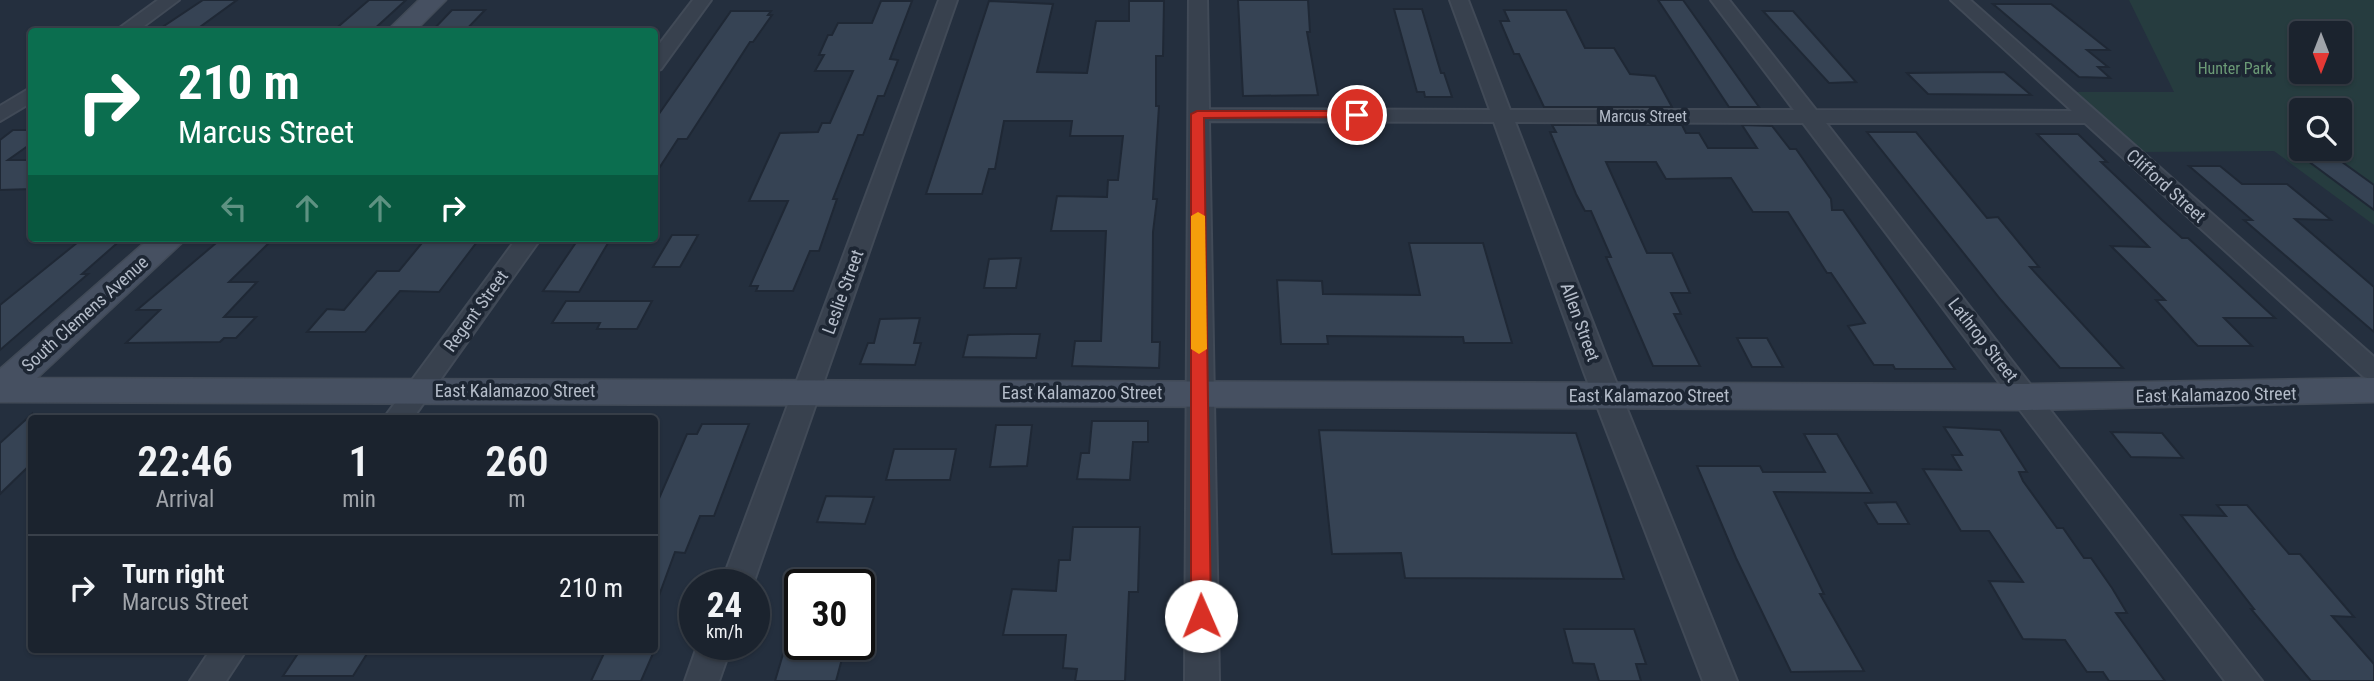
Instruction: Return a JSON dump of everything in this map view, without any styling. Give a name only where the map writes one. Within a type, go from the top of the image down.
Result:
[{"type":"street","points":[[129,28],[170,0]]},
{"type":"street","points":[[403,28],[434,0]]},
{"type":"street","points":[[658,60],[702,0]]},
{"type":"street","name":"Leslie Street","points":[[742,569],[948,0]]},
{"type":"street","points":[[1198,0],[1202,681]]},
{"type":"street","name":"Allen Street","points":[[1460,0],[1608,396],[1720,681]]},
{"type":"street","name":"Lathrop Street","points":[[1720,0],[2245,681]]},
{"type":"street","name":"Clifford Street","points":[[1959,0],[2374,371]]},
{"type":"street","points":[[1,114],[28,96]]},
{"type":"street","points":[[1,114],[28,113]]},
{"type":"street","name":"Marcus Street","points":[[1197,114],[2089,117]]},
{"type":"street","name":"South Clemens Avenue","points":[[0,390],[166,242]]},
{"type":"street","name":"Regent Street","points":[[408,404],[526,242]]},
{"type":"street","name":"East Kalamazoo Street","points":[[0,390],[408,404],[807,392],[2027,397],[2196,396],[2374,390]]},
{"type":"street","points":[[207,681],[227,653]]},
{"type":"street","points":[[702,681],[709,660]]},
{"type":"green space","name":"Hunter Park","points":[[2129,0],[2374,0],[2374,225],[2274,151],[2141,152],[2073,92],[2174,92]]},
{"type":"building","points":[[203,0],[237,0],[198,28],[161,28]]},
{"type":"building","points":[[369,0],[406,0],[375,28],[337,28]]},
{"type":"building","points":[[1238,0],[1308,0],[1310,32],[1307,32],[1318,95],[1243,96]]},
{"type":"building","points":[[1658,0],[1683,0],[1759,107],[1729,107]]},
{"type":"building","points":[[881,1],[912,1],[890,59],[898,60],[884,96],[878,96],[863,135],[858,135],[833,199],[837,199],[819,251],[810,251],[793,291],[756,291],[758,286],[750,286],[788,201],[749,201],[780,133],[818,132],[822,123],[830,123],[853,71],[815,71],[824,55],[819,55],[828,35],[832,35],[838,23],[872,23]]},
{"type":"building","points":[[989,1],[1053,4],[1037,72],[1087,73],[1096,21],[1129,21],[1129,1],[1164,1],[1163,56],[1156,56],[1156,106],[1159,106],[1153,199],[1157,199],[1153,232],[1152,342],[1160,342],[1159,368],[1072,366],[1075,341],[1101,341],[1106,231],[1051,231],[1057,196],[1107,197],[1108,180],[1118,180],[1123,136],[1070,136],[1072,121],[1004,121],[995,169],[989,169],[982,194],[926,194]]},
{"type":"building","points":[[1993,4],[2051,4],[2109,50],[2087,50],[2108,67],[2098,67],[2110,78],[2079,77]]},
{"type":"building","points":[[1394,9],[1422,9],[1441,73],[1444,73],[1452,97],[1425,97],[1424,92],[1417,92]]},
{"type":"building","points":[[452,10],[485,10],[468,28],[435,28]]},
{"type":"building","points":[[1504,10],[1566,10],[1585,48],[1614,48],[1630,74],[1655,76],[1672,107],[1544,107],[1519,54],[1514,54],[1500,21],[1509,21]]},
{"type":"building","points":[[731,11],[771,11],[768,15],[772,15],[753,42],[750,42],[687,139],[678,139],[658,170],[658,115]]},
{"type":"building","points":[[1763,11],[1793,11],[1856,82],[1829,83]]},
{"type":"building","points":[[2004,72],[2031,95],[1928,94],[1907,73]]},
{"type":"building","points":[[1552,125],[1682,125],[1686,133],[1699,133],[1708,148],[1757,148],[1742,125],[1772,126],[1790,149],[1796,149],[1831,199],[1832,210],[1843,210],[1955,369],[1895,369],[1893,365],[1874,365],[1848,326],[1865,323],[1831,273],[1827,273],[1788,212],[1753,212],[1731,178],[1666,179],[1656,162],[1606,162],[1647,253],[1672,253],[1690,293],[1671,293],[1681,314],[1674,314],[1700,366],[1653,366],[1606,257],[1611,257],[1591,211],[1585,211],[1576,194],[1550,132],[1556,132]]},
{"type":"building","points":[[13,130],[28,130],[28,146],[8,160],[28,160],[28,189],[0,190],[0,140]]},
{"type":"building","points":[[1867,132],[1916,132],[1987,218],[1998,217],[2039,267],[2030,267],[2123,368],[2060,368],[2001,300]]},
{"type":"building","points":[[2037,134],[2078,134],[2107,162],[2101,162],[2162,220],[2182,238],[2188,238],[2275,318],[2224,318],[2252,346],[2198,346],[2156,300],[2165,300],[2111,246],[2149,247]]},
{"type":"building","points":[[2308,161],[2341,161],[2374,185],[2374,210]]},
{"type":"building","points":[[2189,166],[2220,166],[2242,184],[2287,184],[2331,220],[2295,219],[2374,287],[2374,332],[2244,220],[2252,220]]},
{"type":"building","points":[[672,235],[698,235],[680,267],[653,267]]},
{"type":"building","points":[[78,242],[118,242],[82,274],[88,274],[0,350],[0,305]]},
{"type":"building","points":[[217,242],[270,242],[229,282],[257,282],[224,317],[256,317],[236,338],[224,338],[220,342],[126,343],[160,310],[137,310]]},
{"type":"building","points":[[423,242],[477,242],[439,292],[400,291],[365,332],[307,332],[327,309],[344,310],[377,271],[399,271]]},
{"type":"building","points":[[576,242],[609,242],[579,292],[543,291]]},
{"type":"building","points":[[1409,243],[1483,243],[1512,343],[1464,343],[1463,337],[1327,336],[1328,344],[1281,344],[1277,280],[1322,281],[1323,294],[1420,295]]},
{"type":"building","points":[[1021,258],[1016,288],[984,288],[989,259]]},
{"type":"building","points":[[566,301],[652,301],[637,329],[597,329],[600,323],[552,323]]},
{"type":"building","points":[[920,318],[914,343],[921,343],[915,365],[860,364],[868,343],[874,343],[880,319]]},
{"type":"building","points":[[1040,334],[1036,358],[963,357],[968,335]]},
{"type":"building","points":[[1737,338],[1767,338],[1783,367],[1752,367]]},
{"type":"building","points":[[28,418],[28,467],[0,494],[0,443]]},
{"type":"building","points":[[1092,421],[1148,421],[1148,442],[1133,442],[1130,480],[1077,479],[1081,453],[1089,453]]},
{"type":"building","points":[[702,424],[749,424],[714,516],[700,516],[685,553],[675,552],[658,598],[658,501],[687,434],[697,434]]},
{"type":"building","points":[[996,425],[1032,425],[1027,466],[990,467]]},
{"type":"building","points":[[1944,427],[2000,430],[2027,472],[2019,472],[2023,481],[2057,528],[2063,528],[2084,558],[2091,558],[2127,613],[2116,613],[2165,681],[2109,681],[2103,672],[2087,672],[2065,640],[2023,639],[1989,581],[2023,582],[1989,531],[1961,531],[1923,469],[1961,470],[1952,455],[1962,455]]},
{"type":"building","points":[[1319,430],[1576,433],[1624,579],[1405,578],[1401,553],[1332,554]]},
{"type":"building","points":[[2111,432],[2162,433],[2183,458],[2131,457]]},
{"type":"building","points":[[1804,434],[1837,434],[1872,493],[1774,492],[1824,594],[1820,594],[1864,671],[1791,672],[1736,558],[1697,466],[1760,466],[1763,472],[1825,472]]},
{"type":"building","points":[[894,449],[956,449],[950,480],[886,480]]},
{"type":"building","points":[[826,496],[874,497],[865,524],[817,522]]},
{"type":"building","points":[[1896,502],[1909,524],[1878,524],[1865,503]]},
{"type":"building","points":[[2217,505],[2247,505],[2289,554],[2300,554],[2354,617],[2332,616],[2374,664],[2374,681],[2311,681],[2251,609],[2254,609],[2181,515],[2226,516]]},
{"type":"building","points":[[1073,527],[1140,527],[1138,592],[1129,592],[1125,681],[1075,681],[1077,669],[1063,668],[1066,635],[1003,635],[1012,589],[1056,591],[1059,560],[1070,560]]},
{"type":"building","points":[[1564,629],[1634,629],[1646,664],[1636,664],[1641,681],[1599,681],[1594,664],[1573,663]]},
{"type":"building","points":[[784,651],[784,660],[842,660],[836,681],[775,681]]},
{"type":"building","points":[[298,653],[367,653],[353,676],[283,676]]},
{"type":"building","points":[[604,653],[653,653],[641,681],[591,681]]},
{"type":"slow traffic","points":[[1198,216],[1199,349]]},
{"type":"route","points":[[1201,616],[1197,114],[1357,115]]}]
